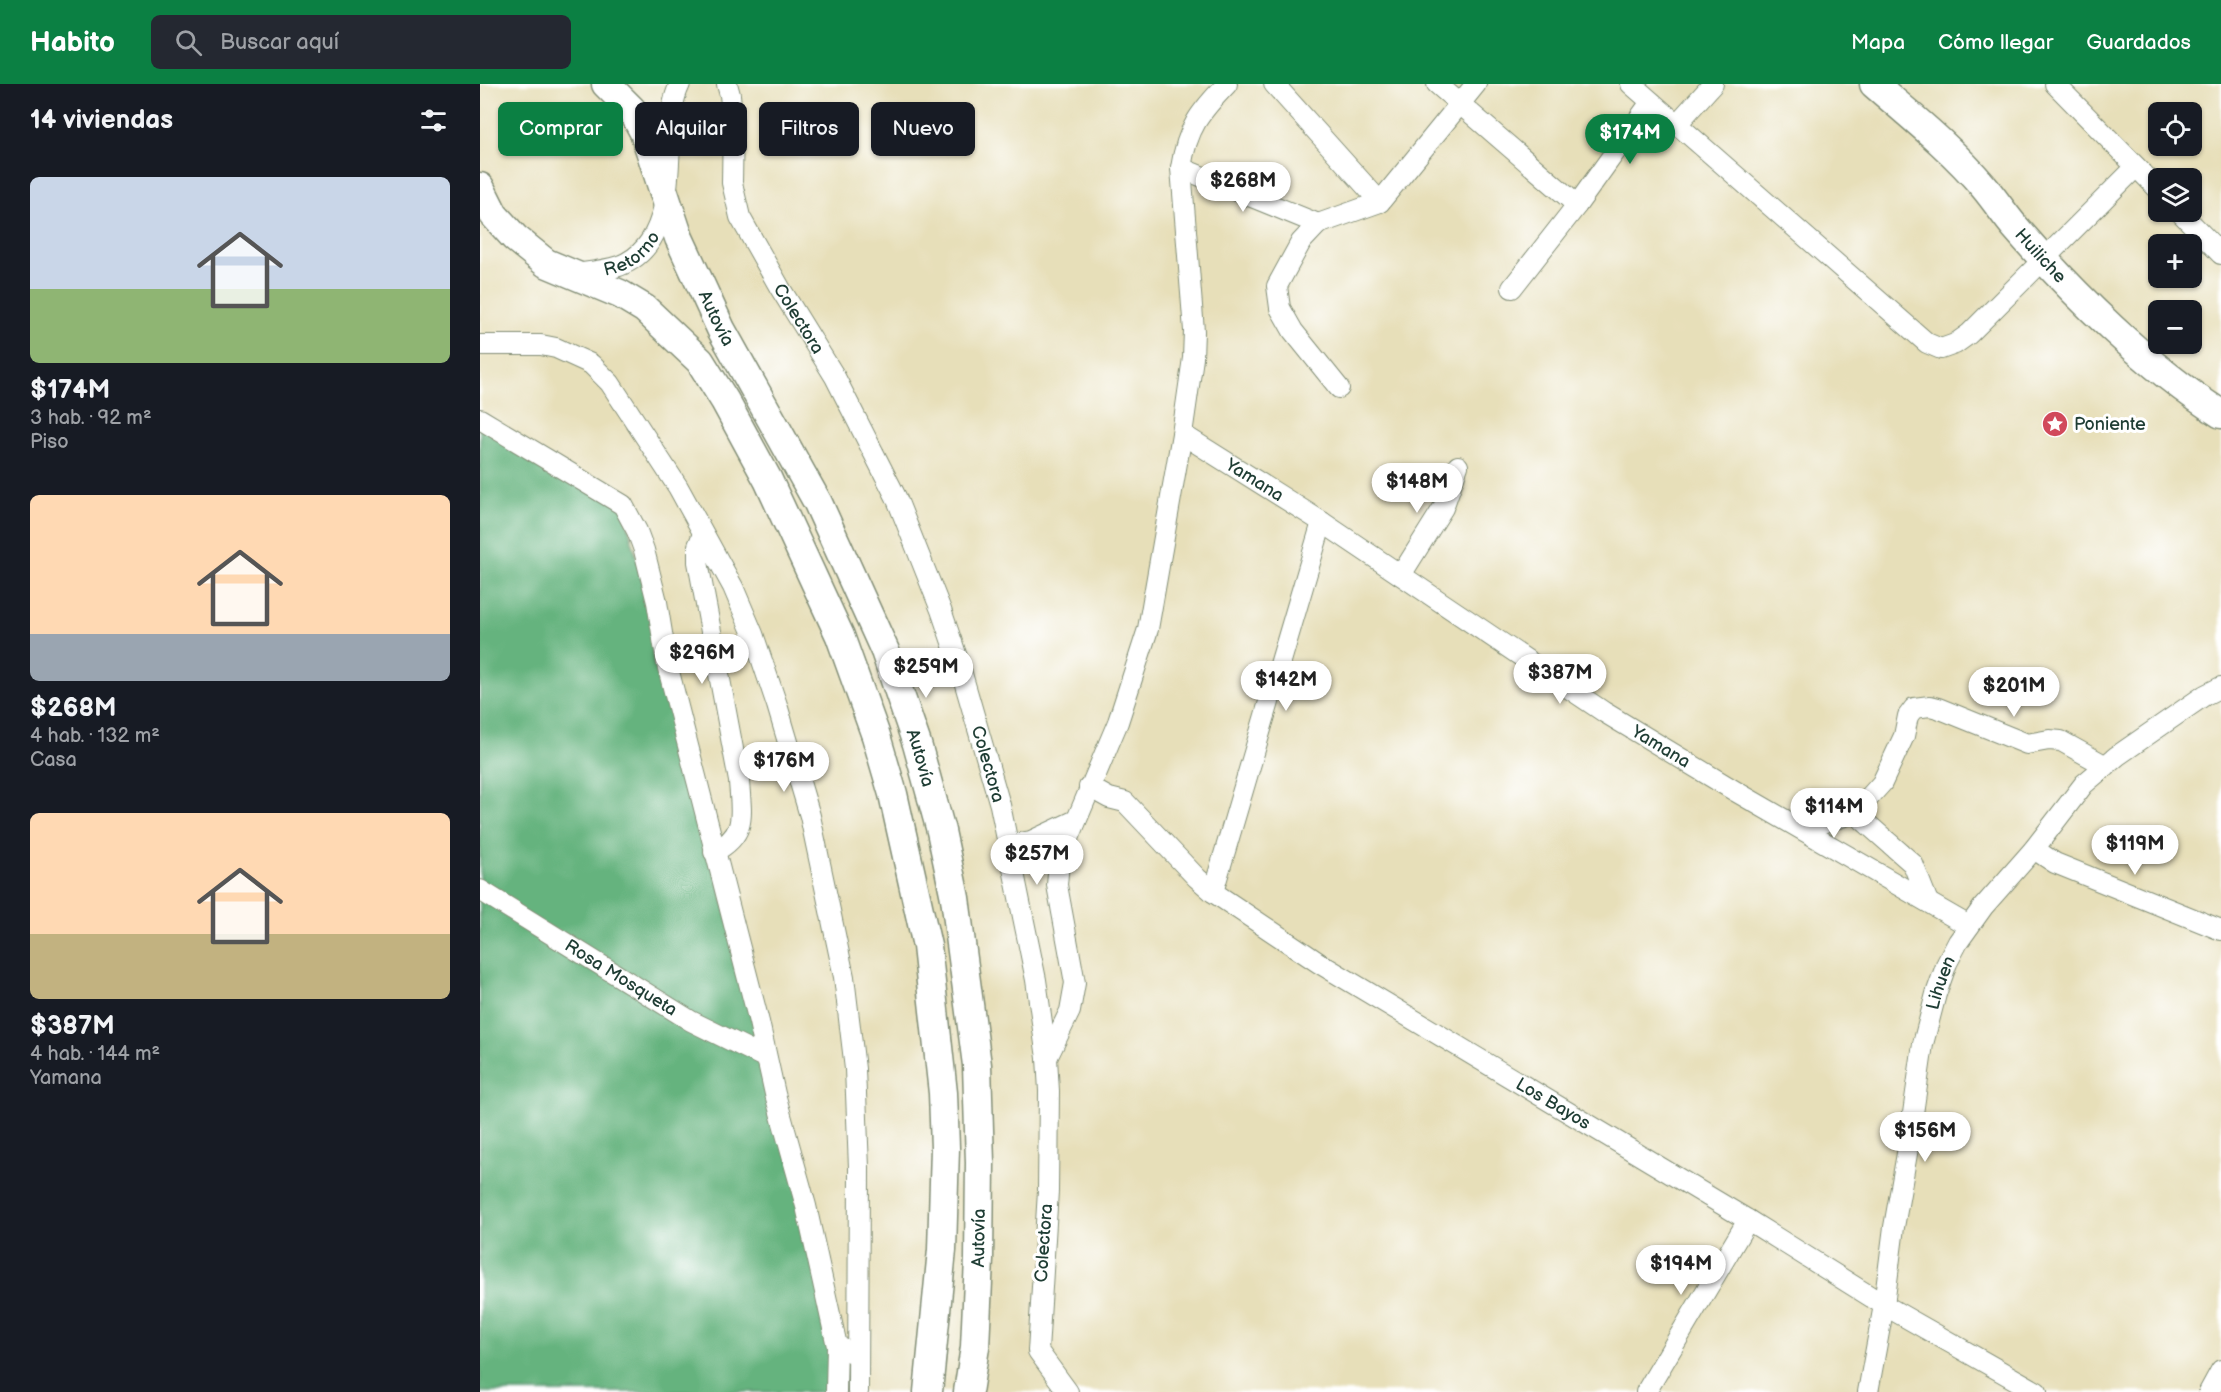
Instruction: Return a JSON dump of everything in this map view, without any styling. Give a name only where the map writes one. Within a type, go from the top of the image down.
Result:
[{"type":"street","name":"Autovía","points":[[606,84],[628,105],[644,132],[679,238],[716,319],[812,492],[857,586],[885,651],[918,744],[941,831],[957,909],[977,1065],[980,1162],[979,1259],[975,1347],[968,1392]]},
{"type":"street","name":"Retorno","points":[[571,274],[620,265],[641,252],[655,232],[667,200],[672,112],[680,84]]},
{"type":"street","name":"Colectora","points":[[726,84],[730,95],[733,122],[732,183],[740,217],[780,288],[835,377],[896,497],[941,610],[958,660],[1000,805],[1036,980],[1047,1058],[1048,1191],[1038,1351],[1068,1392]]},
{"type":"street","points":[[1047,1058],[1070,1011],[1075,983],[1058,885],[1059,862],[1074,821],[1118,723],[1148,629],[1182,434],[1194,331],[1181,168],[1184,150],[1203,109],[1227,84]]},
{"type":"street","points":[[1274,84],[1380,202]]},
{"type":"street","points":[[1437,84],[1577,205]]},
{"type":"street","points":[[1339,388],[1293,331],[1280,308],[1277,286],[1301,242],[1318,224],[1380,202],[1476,84]]},
{"type":"street","points":[[1631,84],[1927,343],[1941,349],[1955,344],[1969,334],[2136,167]]},
{"type":"street","points":[[1677,124],[1713,84]]},
{"type":"street","name":"Huiliche","points":[[1874,84],[1956,156],[1985,187],[2044,259],[2128,341],[2169,376],[2221,414]]},
{"type":"street","points":[[2055,84],[2148,179]]},
{"type":"street","points":[[1512,288],[1577,205],[1651,102]]},
{"type":"street","points":[[1181,168],[1318,224]]},
{"type":"street","name":"Autovía","points":[[480,187],[494,215],[515,238],[546,263],[620,294],[645,309],[680,342],[706,371],[768,480],[840,636],[876,736],[893,794],[927,946],[943,1093],[945,1148],[942,1250],[928,1392]]},
{"type":"street","points":[[2190,222],[2221,254]]},
{"type":"street","points":[[480,345],[541,345],[556,348],[591,364],[610,383],[654,448],[703,534],[733,587],[753,634],[810,816],[844,977],[855,1069],[859,1168],[858,1392]]},
{"type":"street","points":[[480,419],[623,505],[644,550],[657,602],[667,664],[759,1022],[766,1058],[806,1206],[837,1346],[836,1392]]},
{"type":"street","name":"Yamana","points":[[1182,434],[1322,522],[1604,711],[1802,830],[1969,926]]},
{"type":"street","points":[[1401,575],[1443,508],[1458,466]]},
{"type":"street","points":[[1213,892],[1322,522]]},
{"type":"street","points":[[703,534],[698,546],[698,562],[739,780],[741,816],[736,836],[714,852]]},
{"type":"street","name":"Lihuen","points":[[1868,1392],[1884,1305],[1923,1044],[1947,963],[1958,942],[1983,907],[2034,849],[2084,784],[2205,695],[2221,687]]},
{"type":"street","points":[[1802,830],[1855,813],[1882,783],[1904,736],[1908,716],[1914,708],[1930,706],[1938,708],[2027,744],[2049,740],[2061,741],[2106,766]]},
{"type":"street","name":"Los Bayos","points":[[1089,787],[1109,798],[1125,802],[1213,892],[1319,963],[1748,1220],[1884,1305],[2037,1392]]},
{"type":"street","points":[[1855,813],[1913,864],[1928,902]]},
{"type":"street","points":[[1009,845],[1031,840],[1074,821]]},
{"type":"street","points":[[2034,849],[2055,863],[2221,930]]},
{"type":"street","name":"Rosa Mosqueta","points":[[480,890],[691,1021],[766,1058]]},
{"type":"street","points":[[1646,1392],[1748,1220]]},
{"type":"street","points":[[837,1346],[857,1355]]},
{"type":"street","points":[[2209,1392],[2221,1370]]},
{"type":"green space","points":[[480,419],[623,505],[837,1346],[857,1355],[858,1392],[480,1392]]},
{"type":"place","name":"Poniente","points":[[2055,424]]}]
